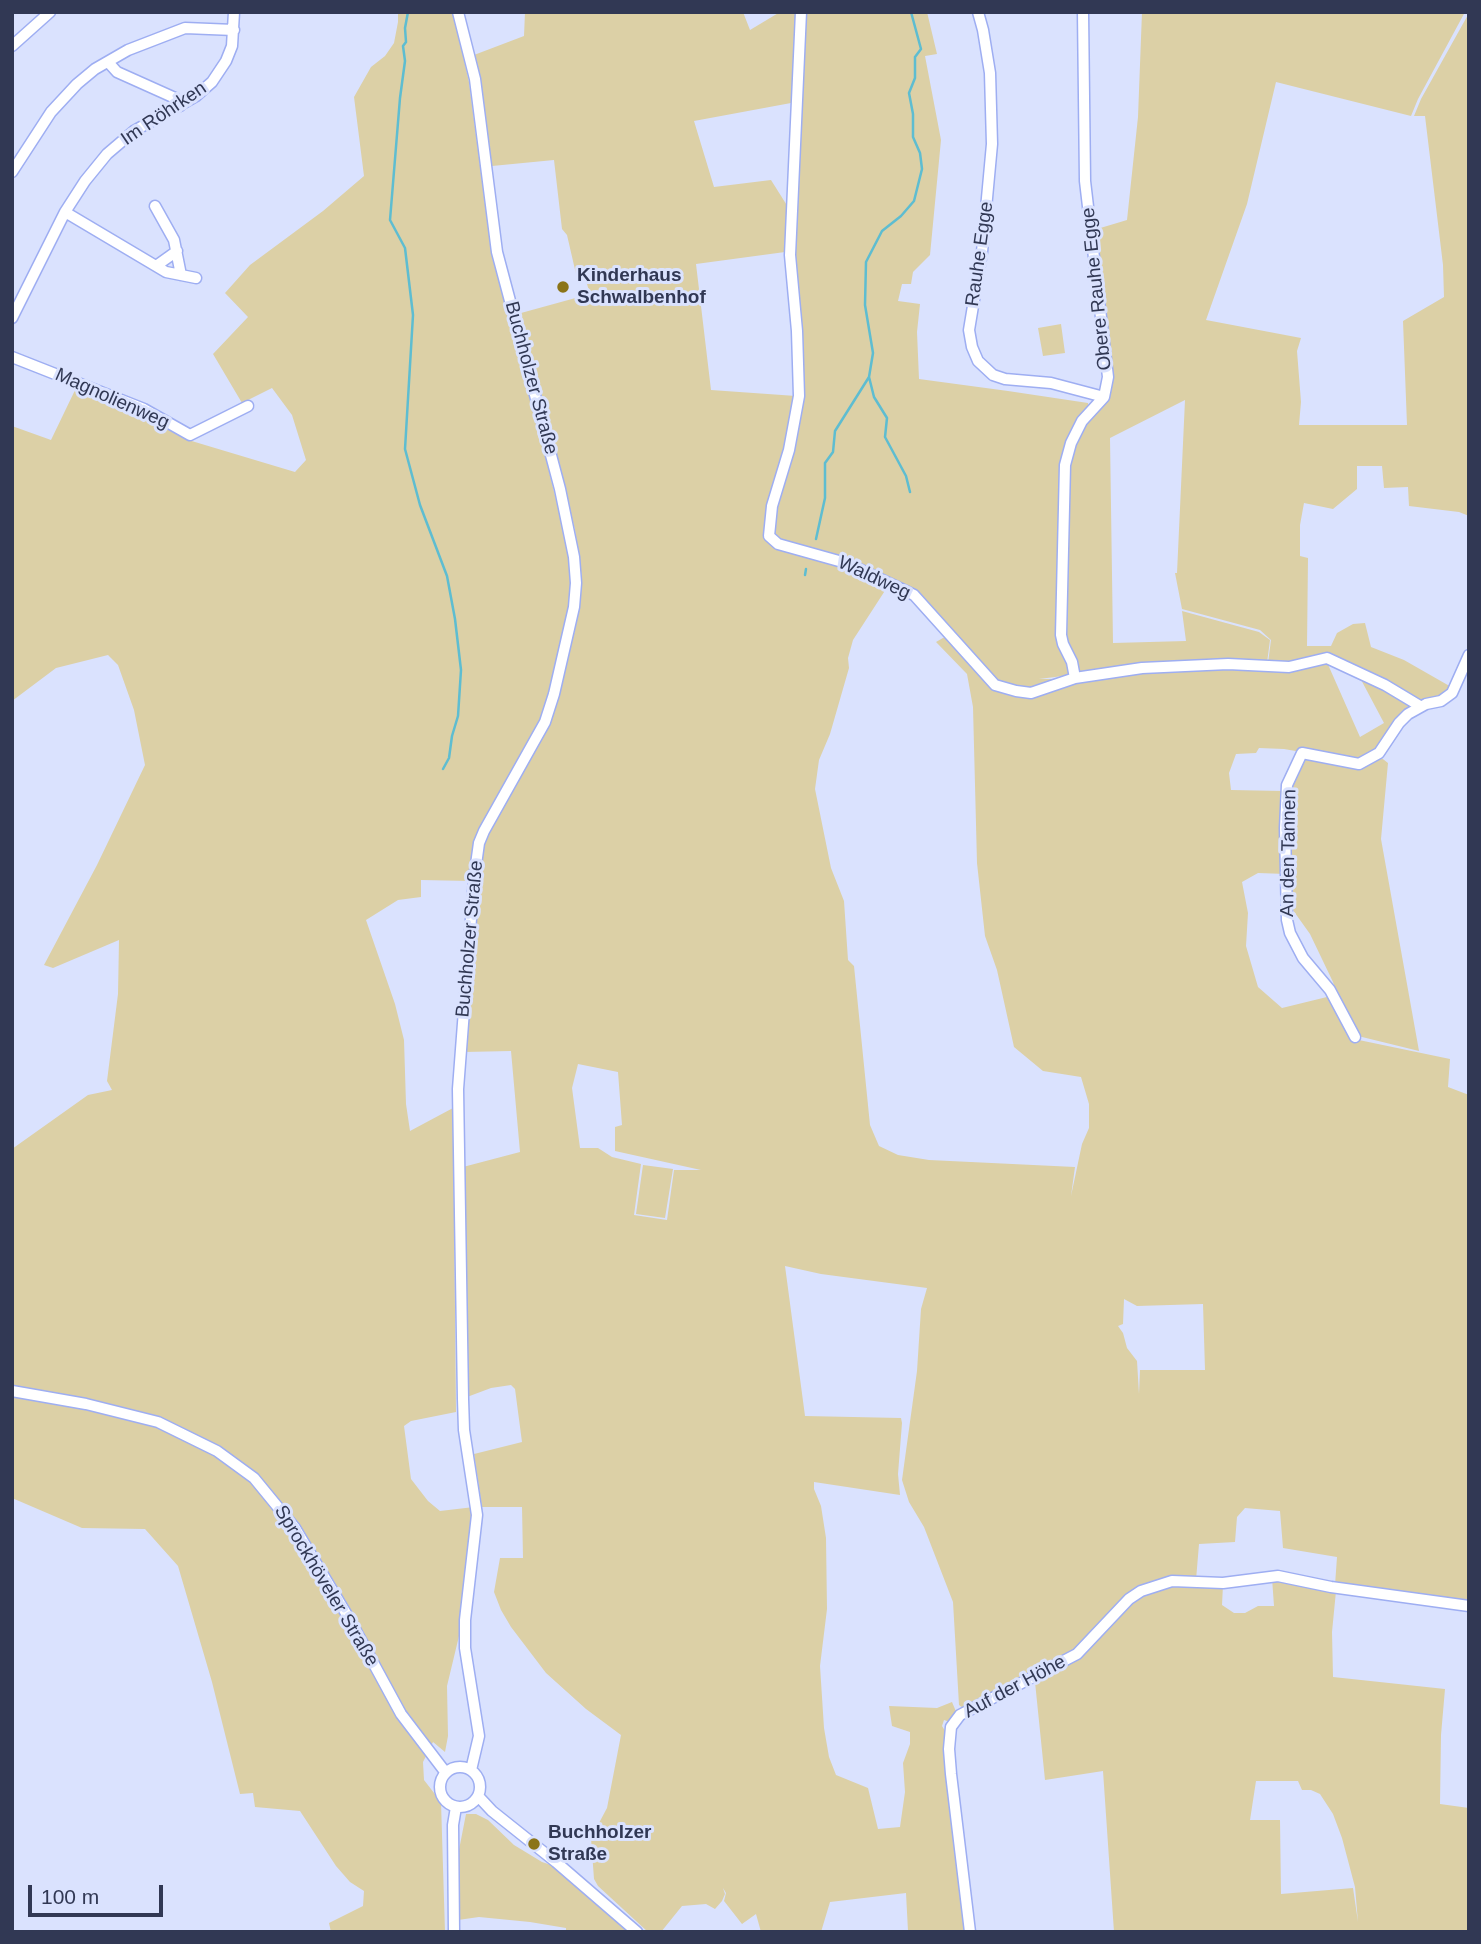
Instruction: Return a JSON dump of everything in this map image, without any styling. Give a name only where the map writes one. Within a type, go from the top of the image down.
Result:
[{"type":"street","points":[[12,46],[50,12]]},
{"type":"street","name":"Im Röhrken","points":[[12,318],[65,212],[107,154],[134,131],[196,96],[212,82],[232,46],[234,12]]},
{"type":"street","name":"Buchholzer Straße","points":[[458,12],[475,79],[498,252],[560,489],[574,557],[576,583],[574,607],[545,722],[484,831],[474,879],[458,1100],[464,1430],[477,1515],[465,1620],[465,1648],[480,1736],[471,1770]]},
{"type":"street","name":"Waldweg","points":[[801,12],[790,255],[797,331],[799,396],[794,429],[772,506],[769,536],[778,544],[846,563],[914,594],[995,685],[1031,693],[1075,678],[1142,668],[1228,664],[1289,667],[1327,658],[1385,685],[1420,706]]},
{"type":"street","name":"Rauhe Egge","points":[[978,12],[990,73],[992,144],[982,252],[969,330],[972,347],[978,361],[993,375],[1005,379],[1051,383],[1104,397]]},
{"type":"street","name":"Obere Rauhe Egge","points":[[1075,678],[1062,635],[1065,465],[1071,443],[1082,421],[1104,397],[1108,377],[1085,181],[1083,12]]},
{"type":"street","points":[[12,172],[51,112],[77,84],[108,62],[128,50],[186,28],[234,30]]},
{"type":"street","points":[[108,62],[117,72],[167,93],[175,98],[180,106]]},
{"type":"street","points":[[156,206],[177,251],[181,275]]},
{"type":"street","points":[[65,212],[166,272],[197,278]]},
{"type":"street","points":[[156,266],[177,251]]},
{"type":"street","name":"Magnolienweg","points":[[12,357],[144,409],[190,435],[248,407]]},
{"type":"street","points":[[1420,706],[1436,704],[1446,698],[1455,686],[1469,655]]},
{"type":"street","name":"An den Tannen","points":[[1355,1037],[1330,990],[1303,958],[1290,933],[1285,907],[1287,785],[1302,753],[1359,764],[1379,754],[1403,718],[1420,706]]},
{"type":"street","name":"Sprockhöveler Straße","points":[[12,1391],[86,1404],[158,1422],[217,1451],[254,1478],[295,1528],[350,1620],[401,1714],[446,1773]]},
{"type":"street","name":"Auf der Höhe","points":[[970,1932],[951,1774],[951,1727],[960,1714],[1077,1654],[1129,1599],[1141,1591],[1172,1581],[1223,1583],[1278,1576],[1331,1587],[1469,1606]]},
{"type":"street","points":[[456,1767],[471,1770],[480,1783],[478,1797],[469,1805],[456,1807],[447,1803],[440,1784],[446,1773],[456,1767]]},
{"type":"street","points":[[478,1797],[637,1932]]},
{"type":"street","points":[[454,1932],[453,1825],[456,1807]]},
{"type":"shaded area","points":[[398,12],[453,12],[469,82],[492,257],[533,406],[571,561],[574,634],[582,578],[575,530],[521,313],[590,294],[584,274],[576,274],[567,235],[562,229],[554,160],[492,166],[474,55],[524,36],[525,12],[743,12],[750,30],[780,12],[797,12],[791,103],[694,121],[714,187],[771,180],[788,207],[785,252],[696,264],[711,390],[796,396],[791,429],[775,481],[763,536],[779,548],[860,571],[888,586],[853,640],[848,658],[849,668],[830,734],[819,760],[815,789],[831,868],[844,901],[848,960],[854,966],[870,1125],[879,1146],[898,1155],[929,1160],[1075,1167],[1071,1196],[1082,1144],[1089,1128],[1089,1104],[1081,1077],[1043,1071],[1014,1047],[997,970],[985,936],[977,863],[973,707],[967,674],[936,642],[948,635],[972,659],[916,593],[843,559],[783,541],[776,537],[772,530],[802,396],[793,244],[805,12],[927,12],[937,54],[925,56],[941,140],[930,255],[913,272],[911,284],[902,284],[898,301],[920,304],[917,332],[919,379],[1088,405],[1093,401],[1096,403],[1113,380],[1097,229],[1127,220],[1138,117],[1142,12],[1465,12],[1411,116],[1276,82],[1247,204],[1206,320],[1301,338],[1297,351],[1301,402],[1299,425],[1407,425],[1403,321],[1444,297],[1443,265],[1425,116],[1414,116],[1469,13],[1469,516],[1459,512],[1409,506],[1408,487],[1384,488],[1382,466],[1357,466],[1357,489],[1333,509],[1304,503],[1300,525],[1300,556],[1308,558],[1307,646],[1331,646],[1337,633],[1353,624],[1365,623],[1371,647],[1404,660],[1453,688],[1436,702],[1414,701],[1386,684],[1327,656],[1290,663],[1268,663],[1271,640],[1260,630],[1182,609],[1175,573],[1185,400],[1110,438],[1113,643],[1186,641],[1182,611],[1259,632],[1270,640],[1267,663],[1240,661],[1142,666],[1039,679],[1081,679],[1142,670],[1190,667],[1290,668],[1326,660],[1360,737],[1384,723],[1358,674],[1385,686],[1413,705],[1396,722],[1377,752],[1359,762],[1284,749],[1259,748],[1256,753],[1236,754],[1229,773],[1231,790],[1282,791],[1285,775],[1296,754],[1359,765],[1379,756],[1388,763],[1381,839],[1419,1051],[1358,1036],[1341,1009],[1333,982],[1310,934],[1290,906],[1286,874],[1258,873],[1242,882],[1248,913],[1246,946],[1258,987],[1282,1008],[1331,996],[1354,1039],[1450,1059],[1448,1087],[1469,1095],[1469,1604],[1335,1585],[1337,1557],[1283,1548],[1280,1511],[1245,1508],[1237,1517],[1235,1542],[1199,1544],[1196,1580],[1173,1577],[1144,1585],[1126,1597],[1076,1652],[1055,1665],[1035,1673],[1035,1670],[1034,1674],[963,1708],[959,1705],[953,1602],[924,1527],[909,1502],[902,1480],[917,1371],[921,1309],[927,1288],[821,1274],[785,1266],[805,1416],[901,1418],[902,1423],[898,1474],[900,1495],[814,1482],[826,1538],[827,1609],[820,1666],[824,1728],[829,1757],[836,1775],[868,1788],[878,1829],[900,1827],[905,1792],[903,1763],[910,1744],[910,1732],[892,1726],[889,1706],[937,1708],[952,1702],[957,1714],[950,1722],[944,1720],[942,1726],[947,1734],[949,1799],[968,1932],[908,1931],[906,1893],[830,1902],[821,1932],[761,1932],[756,1914],[742,1924],[724,1901],[726,1893],[723,1888],[725,1894],[715,1909],[706,1904],[682,1906],[661,1932],[648,1932],[598,1886],[594,1879],[591,1838],[607,1808],[621,1735],[586,1709],[546,1673],[501,1610],[494,1592],[500,1558],[523,1558],[522,1507],[482,1507],[474,1454],[522,1442],[515,1389],[511,1385],[491,1388],[467,1397],[463,1167],[520,1152],[511,1051],[464,1052],[478,875],[481,853],[495,808],[540,731],[523,752],[484,822],[473,849],[470,881],[421,880],[421,897],[398,900],[366,920],[395,1004],[404,1040],[406,1104],[410,1131],[453,1108],[456,1412],[411,1421],[404,1426],[411,1479],[428,1501],[440,1511],[474,1507],[471,1558],[459,1636],[447,1686],[448,1736],[445,1752],[433,1742],[423,1762],[424,1780],[441,1802],[445,1932],[331,1932],[329,1923],[363,1906],[364,1891],[350,1882],[336,1866],[300,1811],[255,1807],[253,1793],[240,1794],[212,1682],[178,1566],[145,1529],[82,1528],[12,1498],[12,1149],[88,1095],[112,1090],[107,1081],[118,994],[119,940],[53,968],[44,965],[97,865],[145,765],[134,710],[118,665],[108,655],[56,668],[12,701],[12,426],[51,440],[77,386],[131,408],[185,439],[295,472],[306,460],[292,415],[272,388],[242,403],[213,354],[248,317],[225,293],[250,265],[323,211],[364,176],[354,97],[371,67],[385,56],[394,43]],"holes":[[[578,1064],[618,1072],[622,1125],[615,1127],[615,1151],[701,1170],[674,1170],[667,1220],[634,1215],[641,1164],[612,1157],[598,1148],[580,1148],[572,1088]],[[1124,1299],[1137,1306],[1203,1304],[1205,1370],[1140,1370],[1139,1394],[1137,1361],[1127,1348],[1118,1326],[1123,1324]]]},
{"type":"shaded area","points":[[1061,324],[1065,353],[1043,356],[1038,328]]},
{"type":"shaded area","points":[[643,1165],[673,1169],[665,1218],[636,1214]]},
{"type":"shaded area","points":[[1272,1578],[1336,1591],[1332,1632],[1333,1677],[1445,1689],[1440,1804],[1469,1808],[1469,1932],[1114,1932],[1103,1771],[1045,1780],[1035,1682],[1079,1656],[1130,1604],[1144,1594],[1172,1584],[1223,1585],[1222,1605],[1234,1613],[1245,1613],[1258,1606],[1274,1606]],"holes":[[[1256,1781],[1298,1781],[1302,1790],[1320,1794],[1333,1814],[1355,1887],[1358,1922],[1353,1888],[1281,1894],[1280,1820],[1250,1820]]]},
{"type":"shaded area","points":[[466,1814],[476,1814],[488,1820],[514,1845],[554,1866],[630,1932],[566,1932],[566,1928],[479,1917],[458,1920],[458,1855]]},
{"type":"waterway","points":[[408,12],[390,220],[405,248],[413,315],[405,449],[420,505],[447,576],[461,670],[458,716],[449,758],[443,769]]},
{"type":"waterway","points":[[816,539],[825,498],[825,463],[833,452],[835,431],[869,377],[873,353],[865,305],[866,262],[882,231],[914,201],[922,169],[920,153],[913,137],[909,93],[915,78],[915,57],[921,49],[911,12]]},
{"type":"waterway","points":[[869,377],[874,397],[887,418],[885,437],[906,476],[910,492]]},
{"type":"waterway","points":[[805,575],[806,569]]},
{"type":"place","name":"Kinderhaus Schwalbenhof","points":[[563,287]]},
{"type":"place","name":"Buchholzer Straße","points":[[534,1844]]}]
